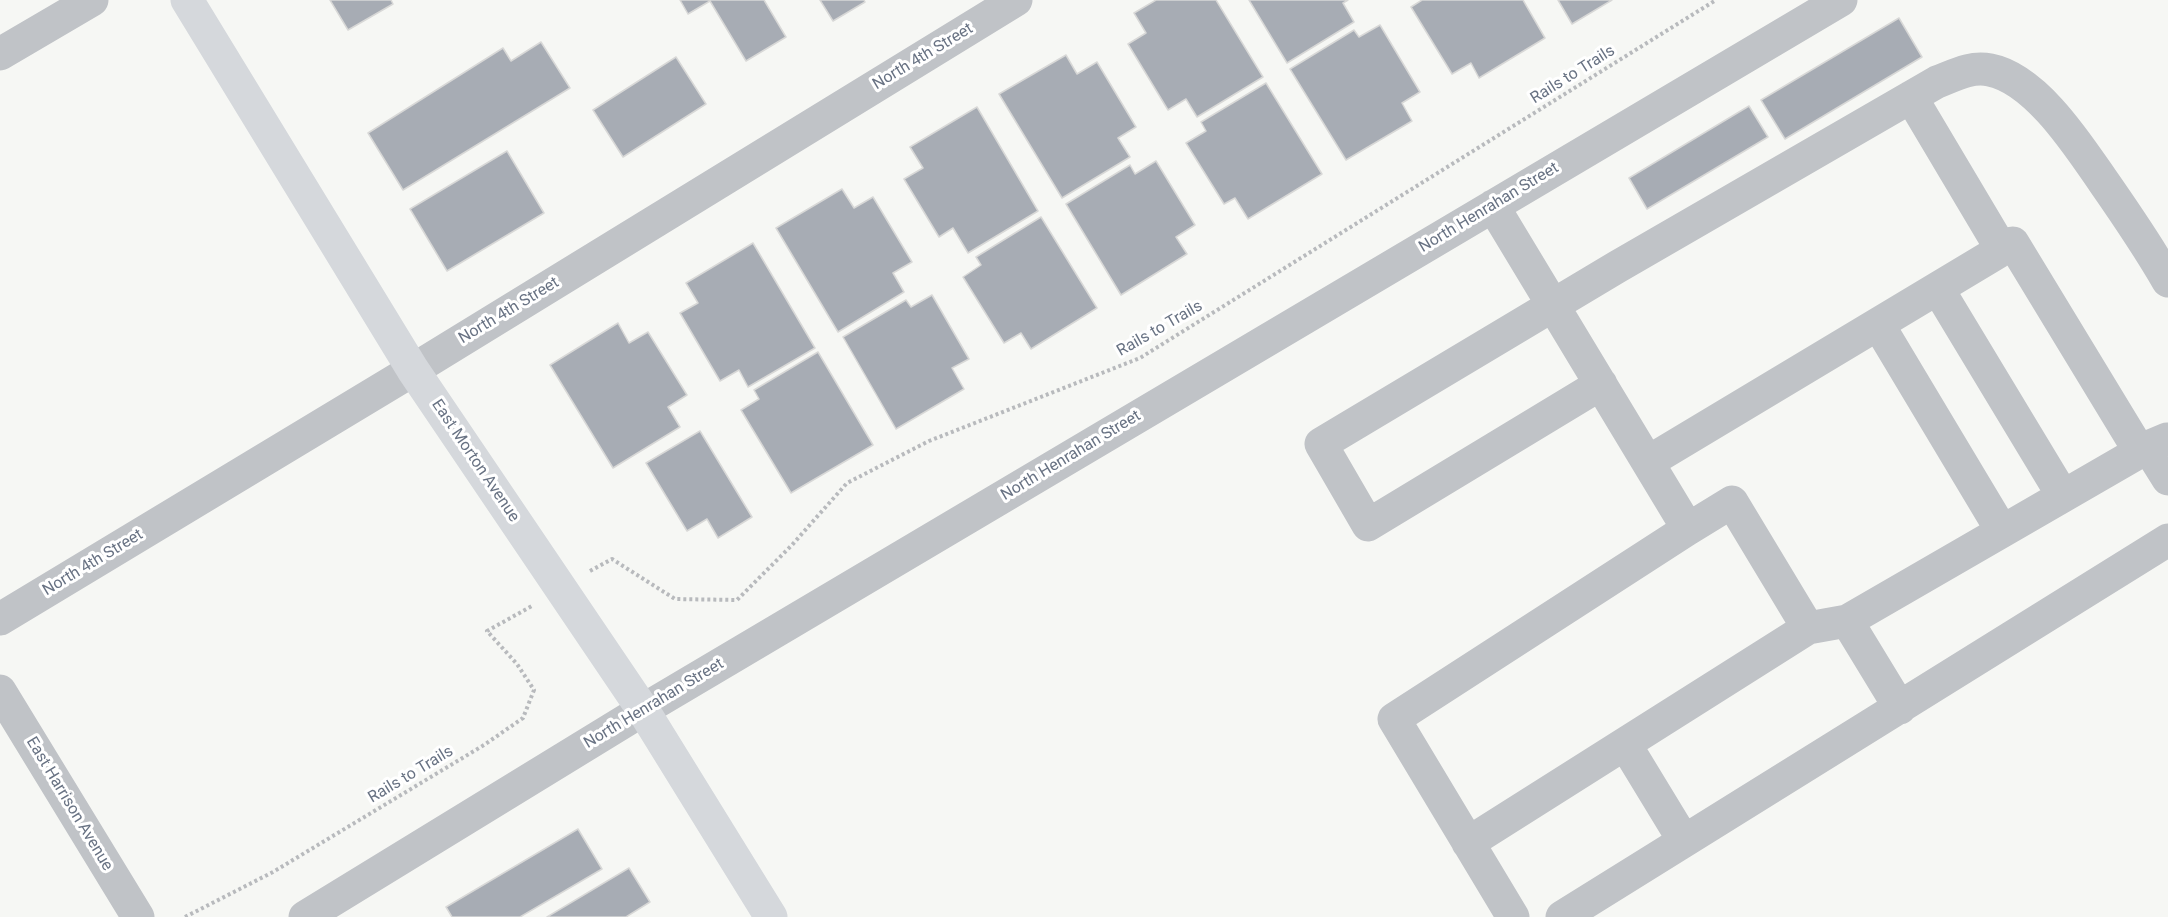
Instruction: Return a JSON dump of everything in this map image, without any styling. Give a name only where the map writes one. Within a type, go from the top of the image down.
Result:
[{"type":"main road","name":"East Morton Avenue","points":[[187,0],[413,370],[643,710],[771,917]]},
{"type":"street","points":[[0,54],[92,0]]},
{"type":"street","name":"North 4th Street","points":[[0,619],[413,370],[1016,0]]},
{"type":"street","name":"North Henrahan Street","points":[[305,917],[643,710],[1841,0]]},
{"type":"street","points":[[1601,384],[1368,525],[1321,444],[1553,305],[1911,97],[1937,82],[1969,69],[1991,70],[2025,88],[2048,109],[2071,134],[2138,229],[2168,281]]},
{"type":"street","points":[[1911,97],[2002,250]]},
{"type":"street","points":[[1493,206],[1688,529]]},
{"type":"street","points":[[1648,462],[2013,243],[2152,446],[2168,479]]},
{"type":"street","points":[[1938,289],[2063,496]]},
{"type":"street","points":[[1878,324],[2002,531]]},
{"type":"street","points":[[1468,843],[1808,628],[1847,621],[2152,446]]},
{"type":"street","points":[[1513,917],[1394,719],[1732,502],[1808,628]]},
{"type":"street","points":[[1562,917],[2168,540]]},
{"type":"street","points":[[1847,621],[1900,708]]},
{"type":"street","name":"East Harrison Avenue","points":[[0,691],[138,917]]},
{"type":"street","points":[[1625,744],[1684,841]]},
{"type":"path","name":"Rails to Trails","points":[[612,559],[675,599],[737,600],[792,545],[847,483],[929,441],[1140,358],[1716,0]]},
{"type":"path","name":"Rails to Trails","points":[[185,917],[273,872],[484,745],[523,718],[534,690],[517,664],[487,632],[519,614]]},
{"type":"building","points":[[330,0],[391,0],[393,4],[348,30]]},
{"type":"building","points":[[680,0],[764,0],[786,37],[746,61],[710,1],[688,14]]},
{"type":"building","points":[[820,0],[864,0],[865,2],[833,21]]},
{"type":"building","points":[[1156,0],[1216,0],[1263,77],[1197,117],[1186,99],[1168,110],[1128,44],[1146,33],[1134,13]]},
{"type":"building","points":[[1249,0],[1348,0],[1343,3],[1354,22],[1287,63]]},
{"type":"building","points":[[1422,0],[1523,0],[1545,38],[1479,78],[1471,63],[1452,74],[1411,7]]},
{"type":"building","points":[[1558,0],[1612,0],[1572,24]]},
{"type":"building","points":[[1899,18],[1922,57],[1785,139],[1761,100]]},
{"type":"building","points":[[1380,25],[1420,92],[1402,103],[1412,121],[1346,160],[1290,69],[1354,30],[1359,37]]},
{"type":"building","points":[[541,42],[570,88],[403,190],[368,133],[503,48],[511,61]]},
{"type":"building","points":[[1066,55],[1077,74],[1097,62],[1136,127],[1118,138],[1130,157],[1062,198],[999,94]]},
{"type":"building","points":[[676,57],[706,104],[623,157],[593,110]]},
{"type":"building","points":[[1266,83],[1322,174],[1248,219],[1235,198],[1224,204],[1186,143],[1206,131],[1201,122]]},
{"type":"building","points":[[1749,106],[1768,137],[1647,209],[1629,178]]},
{"type":"building","points":[[977,107],[1038,211],[968,253],[953,228],[939,237],[904,179],[923,168],[910,147]]},
{"type":"building","points":[[507,151],[544,213],[447,271],[410,209]]},
{"type":"building","points":[[1156,161],[1195,225],[1176,237],[1187,254],[1121,295],[1066,204],[1130,165],[1135,174]]},
{"type":"building","points":[[842,189],[854,208],[873,197],[912,262],[893,273],[904,292],[838,332],[776,228]]},
{"type":"building","points":[[1041,217],[1097,308],[1031,349],[1021,333],[1004,343],[963,277],[981,265],[976,257]]},
{"type":"building","points":[[753,243],[815,348],[748,387],[739,370],[720,381],[680,313],[698,303],[686,283]]},
{"type":"building","points":[[932,295],[969,359],[952,368],[964,389],[896,429],[843,337],[906,300],[911,307]]},
{"type":"building","points":[[618,323],[629,343],[648,332],[687,395],[668,407],[680,427],[613,468],[550,365]]},
{"type":"building","points":[[818,352],[873,445],[791,493],[741,410],[759,399],[754,390]]},
{"type":"building","points":[[700,431],[752,517],[718,538],[707,519],[687,531],[646,463]]},
{"type":"building","points":[[578,829],[602,869],[520,917],[452,917],[446,907]]},
{"type":"building","points":[[629,868],[650,902],[626,917],[547,917]]}]
